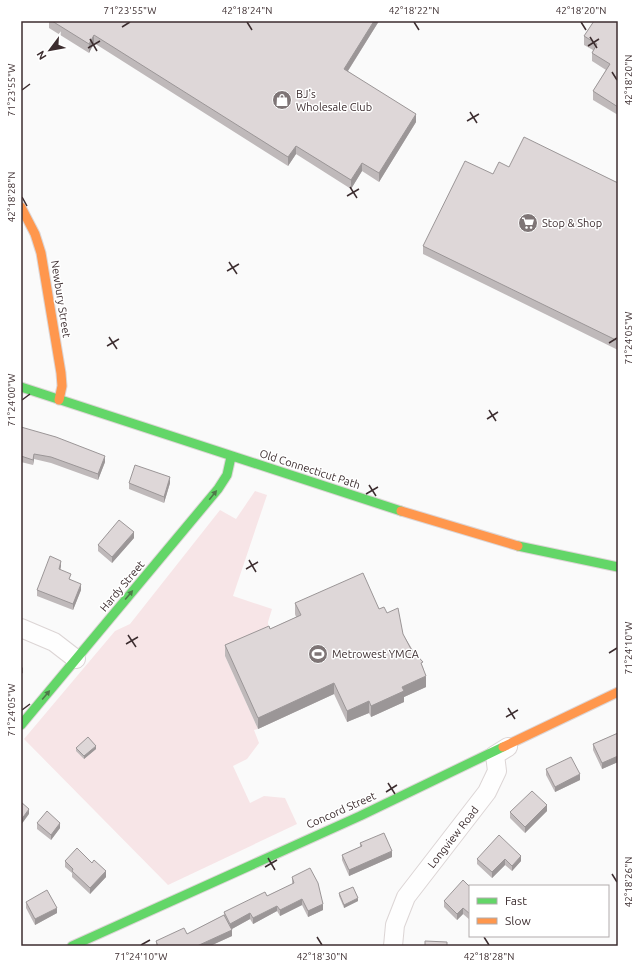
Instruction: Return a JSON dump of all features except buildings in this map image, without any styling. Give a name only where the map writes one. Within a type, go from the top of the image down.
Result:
[{"type":"main road","name":"Newbury Street","points":[[21,207],[35,234],[41,253],[61,373],[62,386],[59,400]]},
{"type":"main road","name":"Old Connecticut Path","points":[[21,387],[231,457],[501,542],[563,557],[618,567]]},
{"type":"main road","name":"Hardy Street","points":[[21,725],[218,489],[227,475],[231,457]]},
{"type":"main road","name":"Concord Street","points":[[72,946],[360,816],[618,692]]},
{"type":"street","points":[[21,628],[54,642],[76,659]]},
{"type":"street","name":"Longview Road","points":[[393,946],[395,925],[406,897],[487,792],[497,771],[495,755],[523,738]]},
{"type":"shaded area","points":[[255,491],[267,495],[233,596],[272,609],[268,622],[269,637],[225,656],[258,729],[254,730],[259,743],[247,759],[233,766],[250,803],[264,796],[285,798],[297,824],[168,885],[24,739],[115,631],[130,624],[220,510],[236,519]]},
{"type":"traffic: fast","points":[[21,387],[401,511]]},
{"type":"traffic: fast","points":[[21,725],[218,489],[227,475],[231,457]]},
{"type":"traffic: fast","points":[[518,546],[618,567]]},
{"type":"traffic: fast","points":[[72,946],[360,816],[503,747]]},
{"type":"traffic: slow","points":[[21,207],[35,234],[41,253],[61,373],[62,386],[59,400]]},
{"type":"traffic: slow","points":[[401,511],[518,546]]},
{"type":"traffic: slow","points":[[503,747],[618,692]]},
{"type":"place","name":"BJ's Wholesale Club","points":[[282,100]]},
{"type":"place","name":"Stop & Shop","points":[[528,223]]},
{"type":"place","name":"Metrowest YMCA","points":[[318,654]]}]
